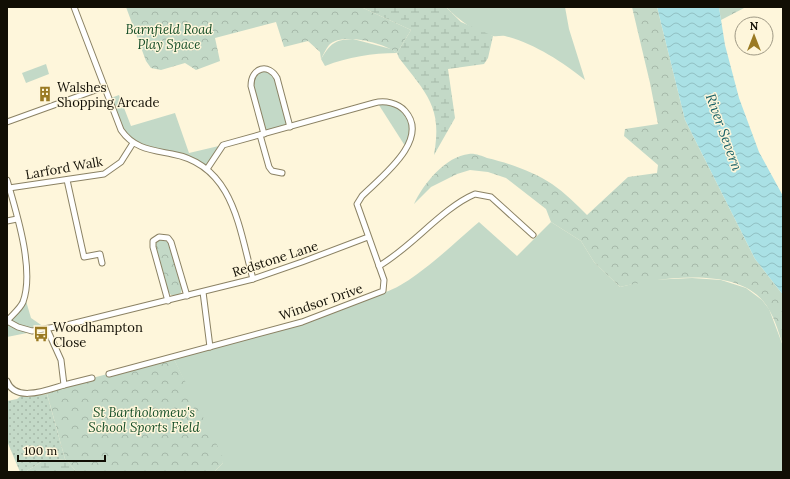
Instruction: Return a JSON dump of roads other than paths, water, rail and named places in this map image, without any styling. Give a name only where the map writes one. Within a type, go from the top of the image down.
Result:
[{"type":"street","points":[[74,7],[118,123],[126,137],[133,143],[151,151],[188,158],[207,168],[222,184],[232,204],[253,279]]},
{"type":"street","points":[[207,168],[223,145],[262,135],[290,127],[277,78],[274,72],[267,69],[260,69],[254,73],[251,79],[251,86],[262,135],[269,168],[272,171],[282,173]]},
{"type":"street","points":[[7,122],[104,87]]},
{"type":"street","name":"Windsor Drive","points":[[109,374],[302,322],[383,291],[384,286],[379,266],[368,237],[358,202],[407,149],[412,133],[412,125],[406,112],[393,103],[377,102],[290,127]]},
{"type":"street","name":"Larford Walk","points":[[9,188],[100,176],[109,172],[121,162],[133,143]]},
{"type":"street","points":[[7,180],[25,253],[25,286],[23,302],[7,321]]},
{"type":"street","points":[[67,180],[84,258],[100,254],[102,263]]},
{"type":"street","points":[[379,266],[392,258],[458,204],[476,194],[491,198],[533,235]]},
{"type":"street","points":[[7,221],[17,219]]},
{"type":"street","points":[[168,300],[153,247],[153,242],[159,237],[168,238],[171,242],[187,296]]},
{"type":"street","name":"Redstone Lane","points":[[7,321],[27,330],[47,329],[253,279],[368,237]]},
{"type":"street","points":[[203,292],[210,347]]},
{"type":"street","points":[[47,329],[61,360],[64,385]]},
{"type":"street","points":[[7,381],[12,389],[19,393],[37,392],[92,378]]},
{"type":"water","name":"River Severn","points":[[657,7],[719,7],[725,45],[739,98],[759,152],[783,196],[783,295],[755,259],[685,120]]},
{"type":"place","name":"Walshes Shopping Arcade","points":[[45,94]]},
{"type":"place","name":"Woodhampton Close","points":[[41,334]]},
{"type":"park label","name":"Barnfield Road Play Space","points":[[169,36]]},
{"type":"park label","name":"St Bartholomew's School Sports Field","points":[[144,420]]}]
